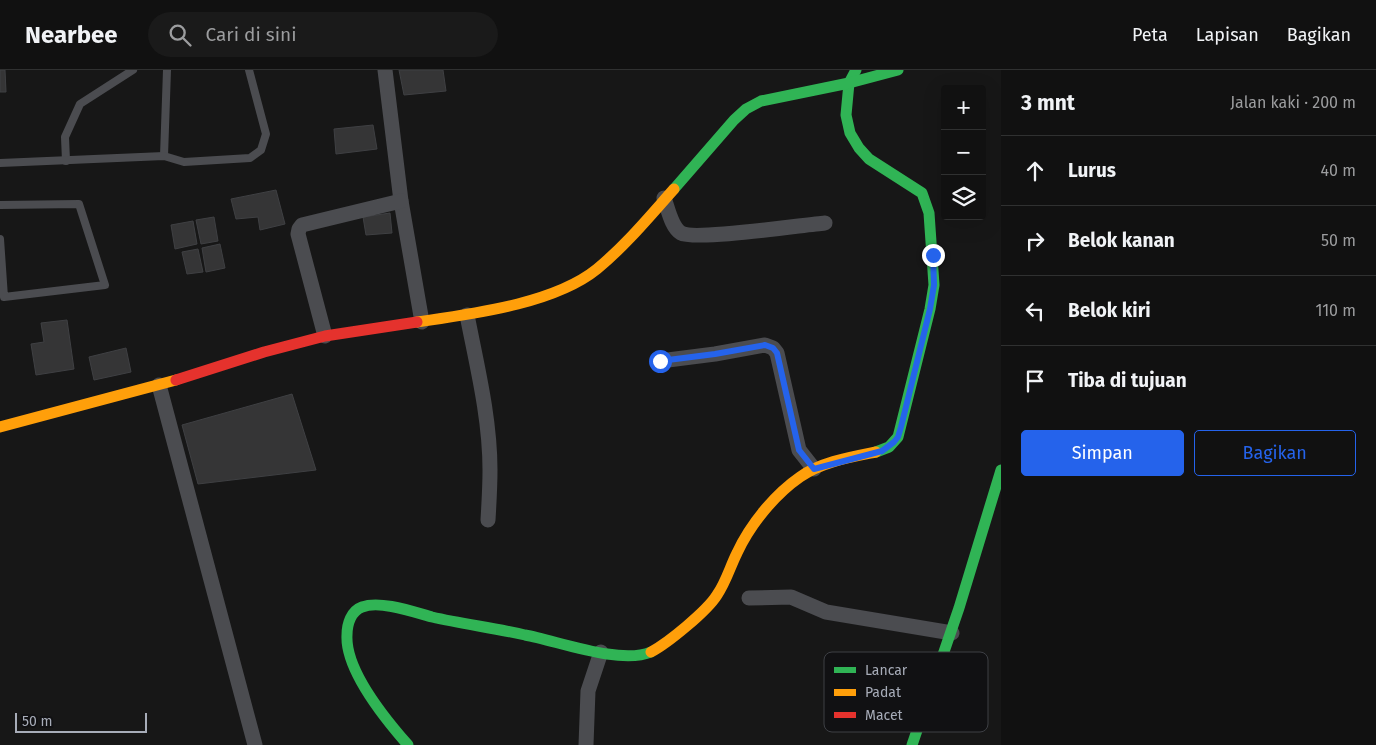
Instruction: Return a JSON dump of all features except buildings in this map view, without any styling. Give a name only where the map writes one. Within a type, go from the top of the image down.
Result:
[{"type":"street","points":[[385,70],[401,201],[422,322]]},
{"type":"street","points":[[408,745],[393,729],[364,686],[351,661],[346,642],[347,627],[357,609],[364,605],[378,605],[513,631],[601,652],[628,656],[643,655],[660,646],[696,617],[717,594],[741,545],[758,520],[800,478],[810,464],[882,451],[889,447],[898,437],[930,309],[934,285],[929,213],[925,198],[918,189],[869,159],[859,148],[850,133],[846,115],[847,83],[856,70]]},
{"type":"street","points":[[2,424],[159,385],[264,352],[324,336],[467,315],[544,297],[563,290],[596,270],[631,238],[664,198],[746,109],[768,98],[847,83],[898,70]]},
{"type":"street","points":[[664,198],[676,228],[689,236],[825,223]]},
{"type":"street","points":[[324,336],[298,234],[300,227],[401,201]]},
{"type":"street","points":[[467,315],[484,406],[488,443],[490,470],[488,520]]},
{"type":"street","points":[[660,361],[765,345],[773,348],[777,353],[798,444],[810,464]]},
{"type":"street","points":[[159,385],[256,745]]},
{"type":"street","points":[[945,652],[1001,470]]},
{"type":"street","points":[[749,598],[791,597],[826,612],[952,633]]},
{"type":"street","points":[[586,745],[588,690],[601,652]]},
{"type":"street","points":[[912,745],[917,732]]},
{"type":"lane","points":[[66,161],[65,137],[80,104],[133,70]]},
{"type":"lane","points":[[164,156],[168,70]]},
{"type":"lane","points":[[0,163],[164,156],[184,162],[250,158],[261,150],[266,134],[249,70]]},
{"type":"lane","points":[[0,205],[79,204],[105,285],[2,297],[0,239]]},
{"type":"traffic: fast","points":[[856,70],[849,83],[846,115],[850,133],[859,148],[869,159],[922,193],[929,213],[934,285],[930,309],[898,437],[889,447],[876,452]]},
{"type":"traffic: fast","points":[[674,189],[734,120],[746,109],[761,101],[849,83],[898,70]]},
{"type":"traffic: fast","points":[[944,652],[1001,470]]},
{"type":"traffic: fast","points":[[408,745],[368,694],[348,649],[347,635],[350,618],[362,607],[369,605],[387,606],[606,654],[623,656],[651,652]]},
{"type":"traffic: fast","points":[[912,745],[916,732]]},
{"type":"traffic: slow","points":[[417,322],[511,306],[558,291],[579,281],[597,269],[618,250],[674,189]]},
{"type":"traffic: slow","points":[[0,427],[176,380]]},
{"type":"traffic: slow","points":[[651,652],[687,626],[712,602],[723,585],[742,542],[764,511],[790,484],[817,467],[876,452]]},
{"type":"traffic: jam","points":[[176,380],[264,352],[325,336],[417,322]]},
{"type":"route","points":[[660,361],[765,345],[770,346],[777,353],[800,453],[814,469],[882,451],[889,447],[898,437],[901,427],[930,309],[934,285],[933,255]]}]
